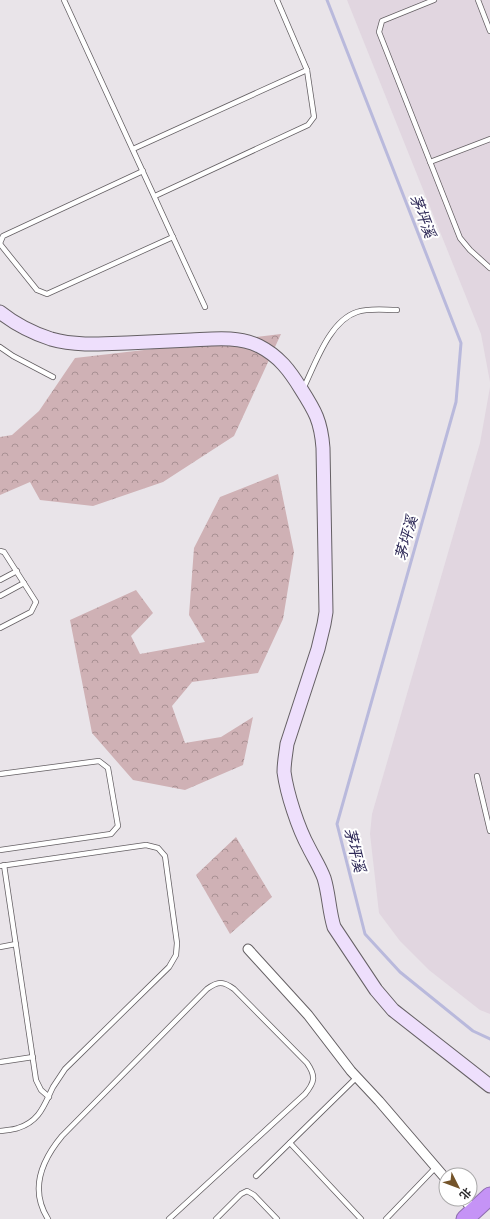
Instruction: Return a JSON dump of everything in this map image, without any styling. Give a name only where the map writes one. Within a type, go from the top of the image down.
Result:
[{"type":"highway","points":[[468,1210],[490,1196]]},
{"type":"street","points":[[0,312],[28,330],[52,339],[77,343],[102,344],[217,339],[249,342],[259,346],[277,358],[292,374],[314,408],[322,437],[326,612],[322,636],[287,744],[284,770],[289,796],[302,833],[318,863],[324,880],[334,927],[376,990],[384,1001],[402,1017],[490,1086]]},
{"type":"street","points":[[248,950],[308,1015],[338,1055],[436,1167]]},
{"type":"lane","points":[[64,0],[205,307]]},
{"type":"lane","points":[[155,196],[308,126],[314,117],[307,70],[277,0]]},
{"type":"lane","points":[[434,0],[382,21],[379,32],[460,238],[470,250],[490,268]]},
{"type":"lane","points":[[478,0],[490,31]]},
{"type":"lane","points":[[133,149],[307,70]]},
{"type":"lane","points":[[430,162],[490,139]]},
{"type":"lane","points":[[143,171],[3,236],[0,244],[37,290],[47,294],[173,237]]},
{"type":"lane","points":[[302,391],[327,340],[334,328],[344,318],[356,312],[362,311],[397,310]]},
{"type":"lane","points":[[0,348],[53,377]]},
{"type":"lane","points":[[0,551],[4,552],[36,602],[30,612],[0,628]]},
{"type":"lane","points":[[0,580],[16,571]]},
{"type":"lane","points":[[0,596],[24,583]]},
{"type":"lane","points":[[0,774],[99,761],[108,768],[118,826],[111,834],[0,850]]},
{"type":"lane","points":[[477,776],[490,831]]},
{"type":"lane","points":[[0,1131],[17,1129],[28,1124],[37,1117],[44,1107],[49,1097],[53,1088],[65,1069],[169,967],[176,955],[177,943],[165,856],[158,848],[146,846],[2,866],[16,944],[36,1080],[41,1090],[49,1097]]},
{"type":"lane","points":[[0,947],[16,944]]},
{"type":"lane","points":[[48,1219],[42,1205],[39,1192],[39,1180],[42,1168],[54,1146],[62,1136],[207,989],[220,983],[228,985],[234,989],[307,1063],[312,1070],[314,1079],[311,1087],[305,1094],[169,1219]]},
{"type":"lane","points":[[0,1062],[33,1057]]},
{"type":"lane","points":[[256,1176],[357,1077]]},
{"type":"lane","points":[[290,1143],[361,1219]]},
{"type":"lane","points":[[386,1219],[436,1167]]},
{"type":"lane","points":[[216,1219],[241,1194],[248,1192],[254,1195],[276,1219]]},
{"type":"shaded area","points":[[347,0],[490,0],[490,382],[481,334]]},
{"type":"shaded area","points":[[490,387],[490,1014],[480,1010],[429,970],[400,941],[379,913],[370,834],[372,814],[480,443]]},
{"type":"green space","points":[[281,334],[234,436],[163,482],[93,506],[40,500],[30,482],[0,495],[0,437],[12,435],[39,411],[75,358]]},
{"type":"green space","points":[[278,474],[294,552],[283,619],[258,673],[192,682],[172,706],[185,743],[221,737],[253,717],[243,765],[185,790],[133,780],[92,733],[70,620],[136,590],[153,613],[131,636],[140,654],[205,642],[189,615],[194,548],[220,497]]},
{"type":"green space","points":[[236,837],[272,897],[230,934],[196,875]]},
{"type":"waterway","name":"茅坪溪","points":[[327,0],[461,343],[456,402],[337,824],[365,934],[400,972],[473,1031],[490,1039]]}]
